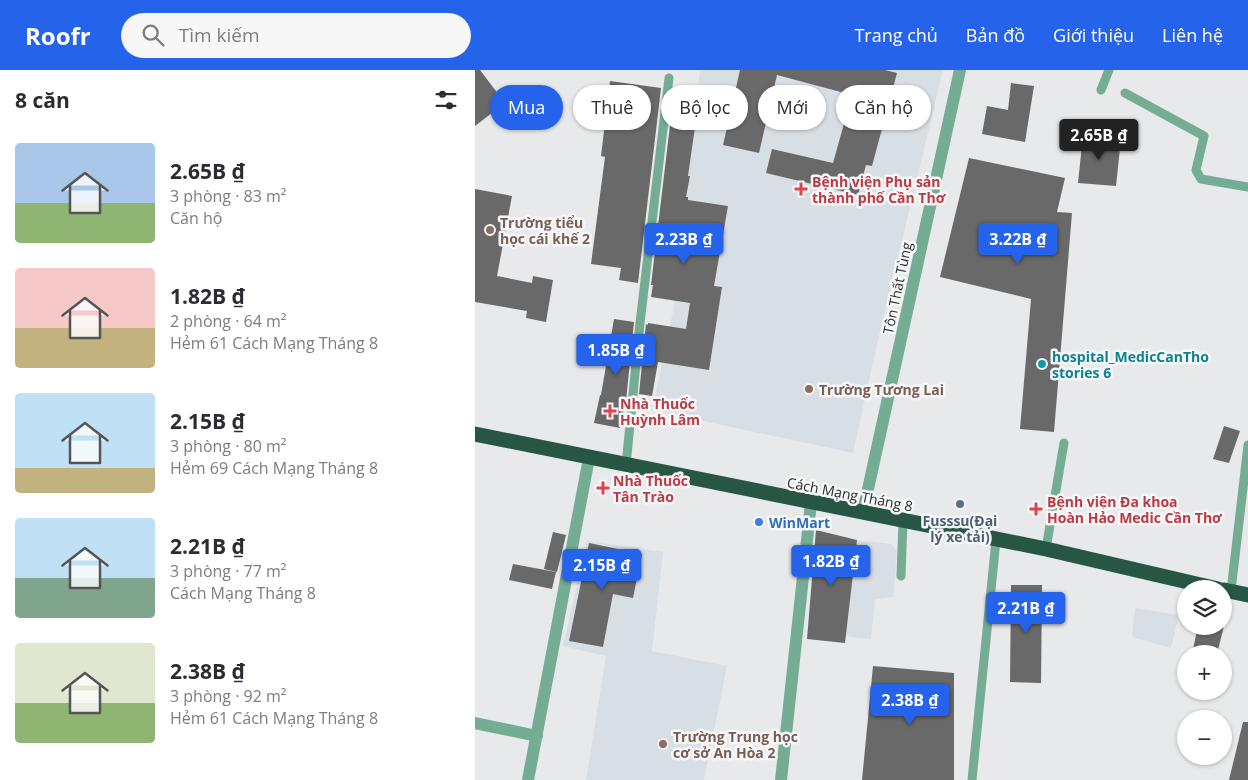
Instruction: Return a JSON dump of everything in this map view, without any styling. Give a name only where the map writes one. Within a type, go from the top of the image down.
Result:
[{"type":"highway","name":"Cách Mạng Tháng 8","points":[[475,434],[1047,549],[1181,580]]},
{"type":"highway","name":"Cách Mạng Tháng 8","points":[[1232,592],[1248,595]]},
{"type":"street","name":"Tôn Thất Tùng","points":[[863,512],[960,70]]},
{"type":"street","points":[[528,780],[589,458]]},
{"type":"street","points":[[781,780],[811,503]]},
{"type":"street","points":[[475,723],[537,736]]},
{"type":"lane","points":[[1101,90],[1109,70]]},
{"type":"lane","points":[[626,465],[640,323],[669,78]]},
{"type":"lane","points":[[1125,93],[1204,136],[1196,170],[1201,179],[1248,186]]},
{"type":"lane","points":[[1047,549],[1064,443]]},
{"type":"lane","points":[[1226,580],[1248,445]]},
{"type":"lane","points":[[901,576],[903,520]]},
{"type":"lane","points":[[972,780],[997,540]]},
{"type":"shaded area","name":"Bệnh viện Phụ sản thành phố Cần Thơ","points":[[700,70],[943,70],[931,120],[931,85],[836,85],[836,130],[929,130],[853,453],[652,410],[674,307],[693,130],[748,130],[748,85],[698,85]]},
{"type":"shaded area","points":[[856,540],[891,544],[897,551],[893,597],[875,599],[871,639],[846,636]]},
{"type":"shaded area","name":"Trường Trung học cơ sở An Hòa 2","points":[[587,541],[663,552],[652,651],[727,666],[704,780],[586,780],[606,656],[563,646]]},
{"type":"shaded area","points":[[1135,608],[1177,615],[1177,623],[1171,648],[1132,637]]},
{"type":"building","points":[[475,70],[480,70],[491,85],[490,114],[475,126]]},
{"type":"building","points":[[740,70],[885,70],[897,73],[894,85],[836,85],[836,91],[826,88],[826,85],[814,85],[777,75],[775,85],[758,85],[758,130],[764,130],[759,153],[723,145],[726,130],[748,130],[748,85],[737,85]]},
{"type":"building","points":[[610,81],[639,85],[610,85]]},
{"type":"building","points":[[1011,83],[1034,86],[1025,142],[982,134],[987,106],[1008,110]]},
{"type":"building","points":[[651,87],[661,88],[638,283],[619,280],[621,268],[591,264],[605,157],[601,156],[604,130],[651,130]]},
{"type":"building","points":[[669,130],[695,130],[686,197],[688,197],[688,200],[728,206],[714,286],[722,287],[709,370],[658,362],[652,396],[639,394],[646,324],[686,329],[690,303],[651,297],[653,285],[651,285]]},
{"type":"building","points":[[842,130],[882,130],[872,166],[866,165],[858,195],[766,173],[772,149],[833,163]]},
{"type":"building","points":[[1083,135],[1121,139],[1116,186],[1078,183]]},
{"type":"building","points":[[969,158],[1065,178],[1057,212],[1072,213],[1054,432],[1020,429],[1031,299],[940,277]]},
{"type":"building","points":[[475,189],[512,196],[497,276],[532,283],[533,276],[553,280],[546,322],[526,318],[527,311],[475,302]]},
{"type":"building","points":[[614,319],[634,322],[626,401],[620,428],[594,423],[601,395]]},
{"type":"building","points":[[1224,426],[1240,431],[1229,463],[1213,459]]},
{"type":"building","points":[[816,530],[857,540],[845,643],[807,639]]},
{"type":"building","points":[[553,532],[566,535],[557,572],[544,569]]},
{"type":"building","points":[[589,543],[642,554],[633,598],[613,594],[603,647],[569,641]]},
{"type":"building","points":[[513,564],[556,572],[552,589],[509,580]]},
{"type":"building","points":[[1011,585],[1042,585],[1041,683],[1010,682]]},
{"type":"building","points":[[1196,635],[1222,635],[1219,645],[1194,645]]},
{"type":"building","points":[[873,666],[954,673],[954,780],[862,780]]},
{"type":"building","points":[[1243,722],[1248,722],[1248,780],[1229,780]]},
{"type":"place","name":"Bệnh viện Phụ sản thành phố Cần Thơ","points":[[801,189]]},
{"type":"place","name":"Trường tiểu học cái khế 2","points":[[490,230]]},
{"type":"place","name":"hospital_MedicCanTho stories 6","points":[[1042,364]]},
{"type":"place","name":"Trường Tương Lai","points":[[809,389]]},
{"type":"place","name":"Nhà Thuốc Huỳnh Lâm","points":[[610,411]]},
{"type":"place","name":"Nhà Thuốc Tân Trào","points":[[603,488]]},
{"type":"place","name":"Fusssu(Đại lý xe tải)","points":[[960,504]]},
{"type":"place","name":"Bệnh viện Đa khoa Hoàn Hảo Medic Cần Thơ","points":[[1036,509]]},
{"type":"place","name":"WinMart","points":[[759,522]]},
{"type":"place","name":"Trường Trung học cơ sở An Hòa 2","points":[[663,744]]}]
